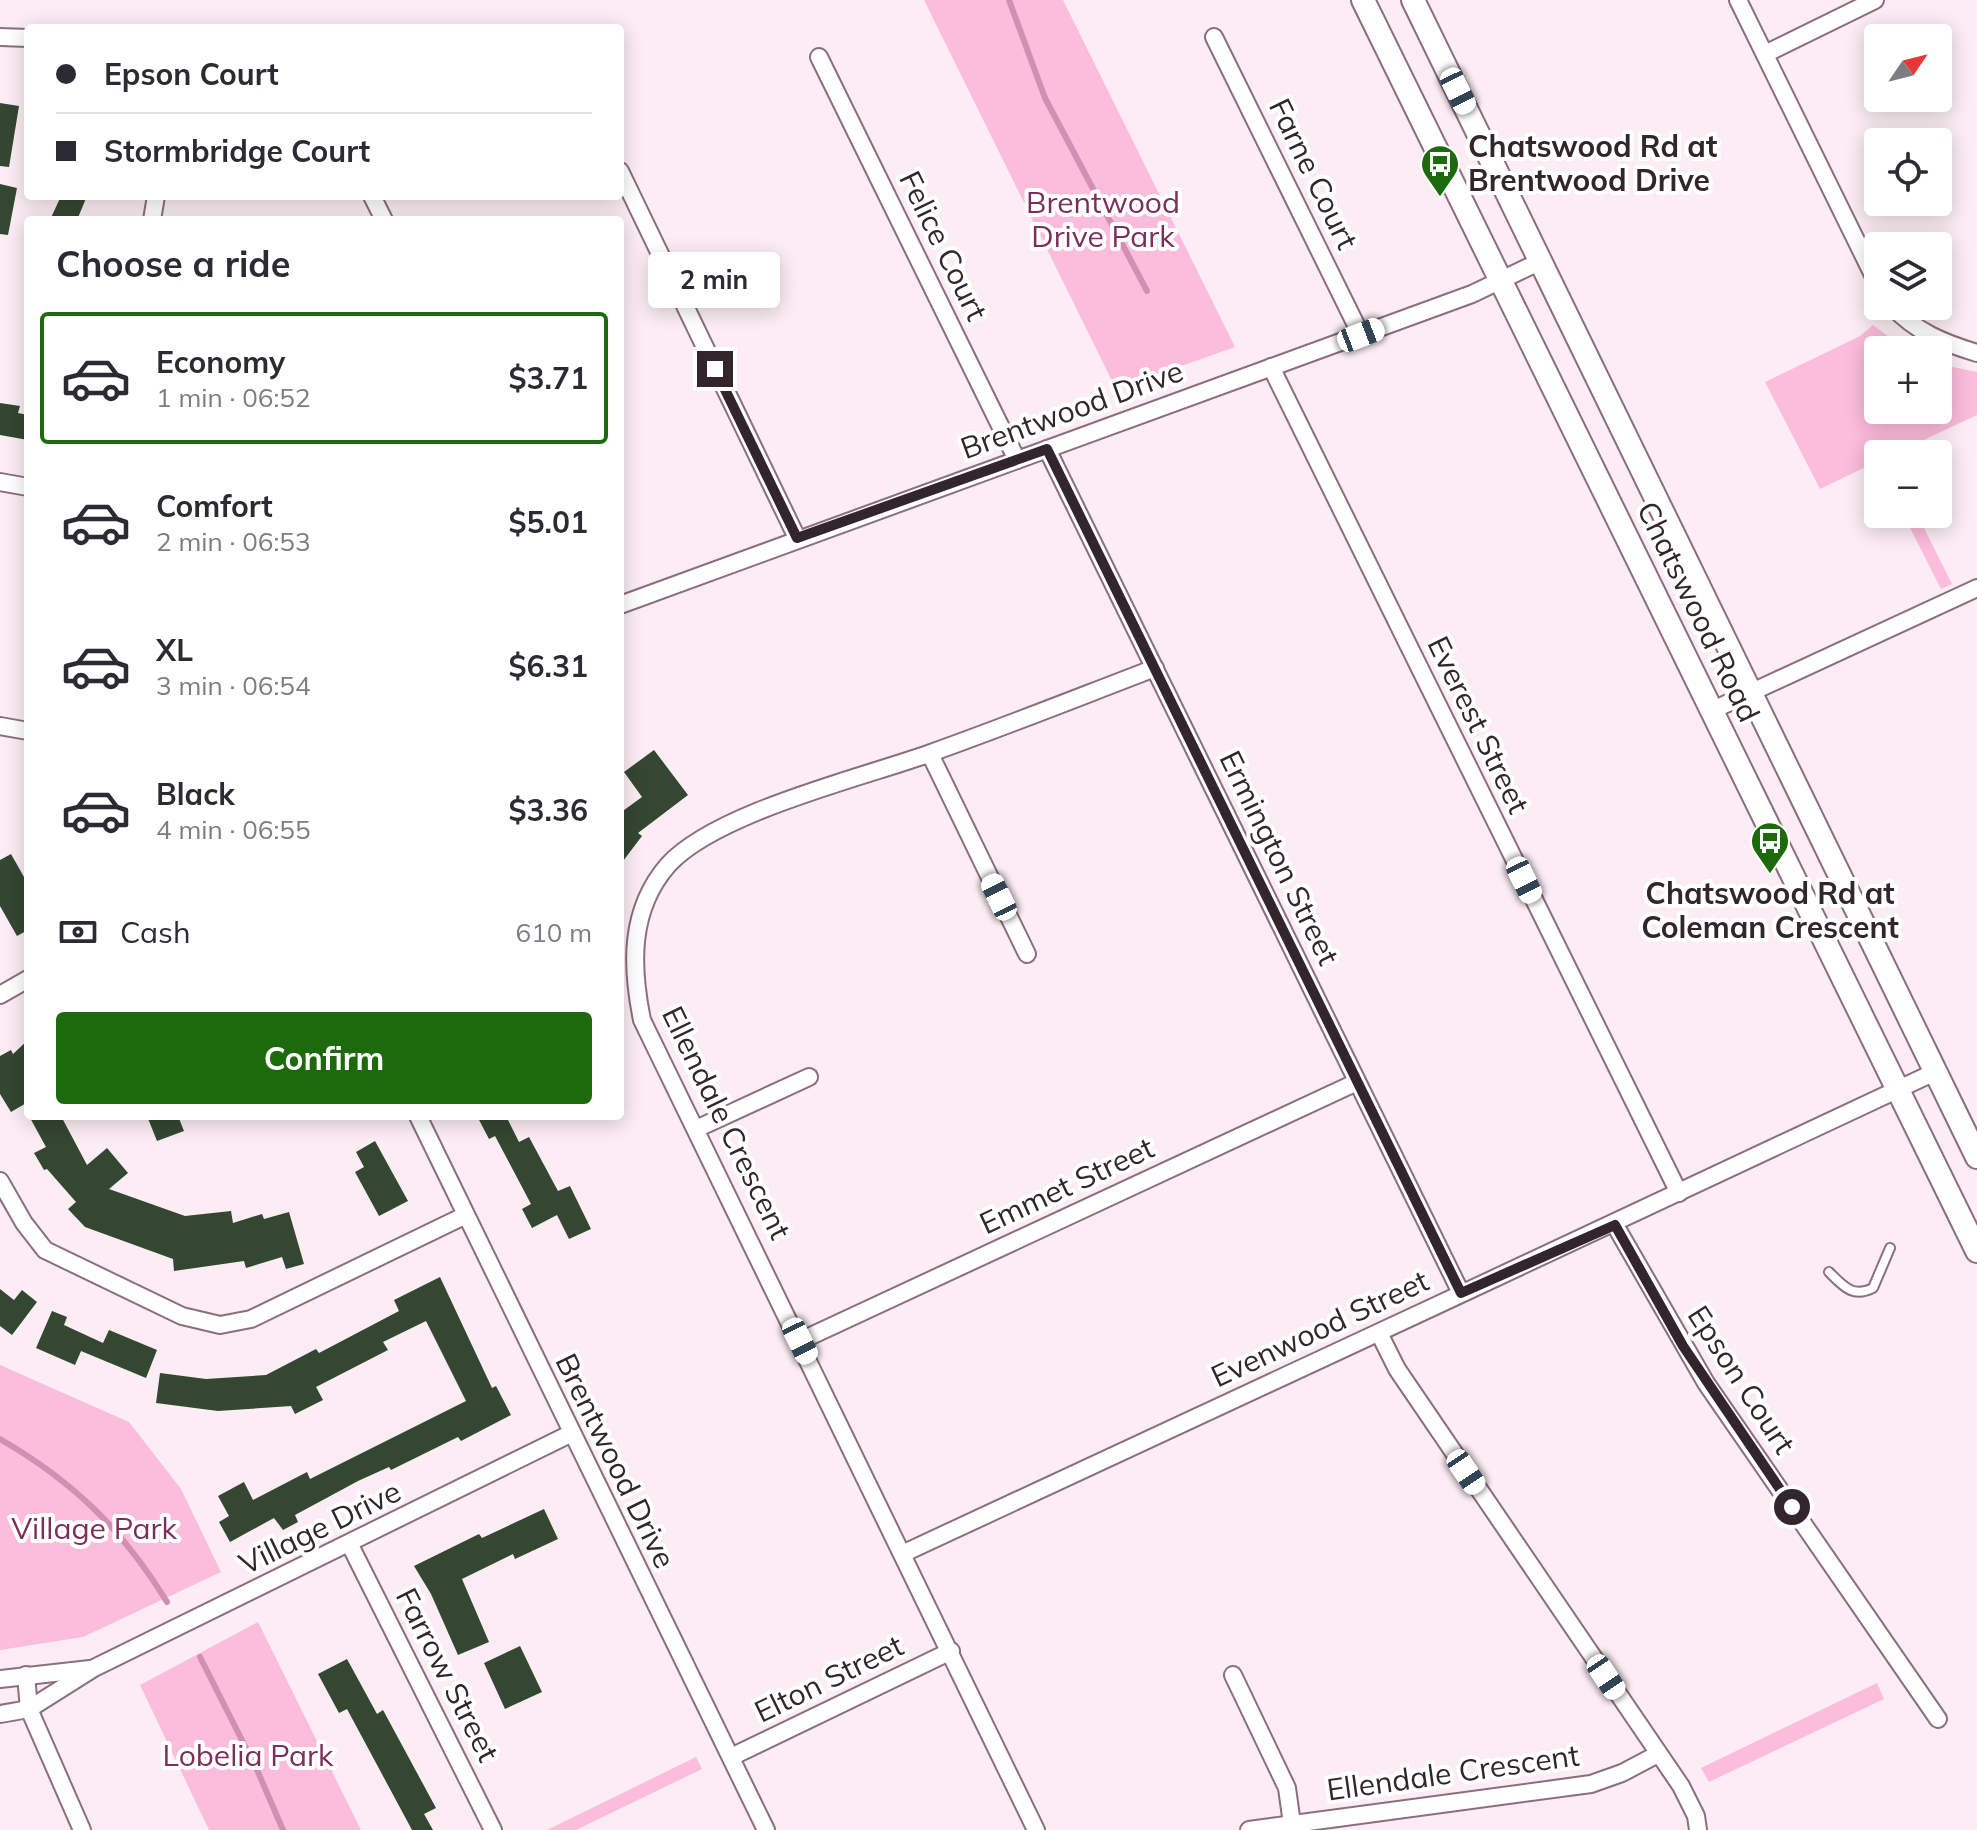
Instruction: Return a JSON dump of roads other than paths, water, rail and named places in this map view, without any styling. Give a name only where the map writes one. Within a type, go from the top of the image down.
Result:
[{"type":"main road","name":"Chatswood Road","points":[[1363,0],[1977,1251]]},
{"type":"main road","name":"Chatswood Road","points":[[1413,0],[1748,693],[1977,1157]]},
{"type":"street","points":[[1738,0],[1864,256]]},
{"type":"street","points":[[1765,54],[1875,0]]},
{"type":"street","points":[[0,37],[24,38]]},
{"type":"street","name":"Farne Court","points":[[1214,37],[1361,335]]},
{"type":"street","name":"Felice Court","points":[[819,57],[1017,460]]},
{"type":"street","points":[[624,179],[797,538]]},
{"type":"street","name":"Brentwood Drive","points":[[624,603],[1503,282],[1541,261]]},
{"type":"street","points":[[1905,320],[1945,344],[1977,353]]},
{"type":"street","name":"Everest Street","points":[[1271,367],[1679,1193]]},
{"type":"street","name":"Ermington Street","points":[[1047,449],[1461,1293]]},
{"type":"street","points":[[0,482],[24,486]]},
{"type":"street","points":[[1713,710],[1977,588]]},
{"type":"street","name":"Ellendale Crescent","points":[[1036,1830],[642,1020],[632,974],[635,937],[648,899],[668,865],[702,839],[739,819],[930,754],[1155,668]]},
{"type":"street","points":[[0,726],[24,730]]},
{"type":"street","points":[[930,754],[1027,954]]},
{"type":"street","points":[[0,995],[24,981]]},
{"type":"street","name":"Evenwood Street","points":[[902,1554],[1461,1293],[1615,1225],[1935,1072]]},
{"type":"street","points":[[696,1129],[809,1077]]},
{"type":"street","name":"Emmet Street","points":[[800,1341],[1357,1082]]},
{"type":"street","name":"Brentwood Drive","points":[[420,1120],[570,1434],[766,1830]]},
{"type":"street","points":[[0,1181],[24,1223],[45,1250],[182,1316],[220,1325],[251,1319],[464,1216]]},
{"type":"street","name":"Epson Court","points":[[1615,1225],[1706,1383],[1938,1719]]},
{"type":"street","points":[[1379,1333],[1397,1369],[1681,1786],[1696,1816],[1698,1830]]},
{"type":"street","name":"Village Drive","points":[[0,1714],[29,1709],[94,1668],[350,1545],[570,1434]]},
{"type":"street","name":"Farrow Street","points":[[350,1545],[493,1830]]},
{"type":"street","name":"Elton Street","points":[[731,1757],[951,1651]]},
{"type":"street","name":"Village Drive","points":[[0,1679],[94,1668]]},
{"type":"street","points":[[26,1675],[29,1709],[82,1830]]},
{"type":"street","points":[[1233,1675],[1287,1788],[1292,1824]]},
{"type":"street","name":"Ellendale Crescent","points":[[1249,1830],[1591,1784],[1622,1773],[1658,1754]]},
{"type":"lane","points":[[1829,1272],[1855,1294],[1862,1293],[1873,1288],[1890,1248]]},
{"type":"waterway","points":[[1009,0],[1045,98],[1147,291]]},
{"type":"waterway","points":[[0,1439],[51,1472],[94,1509],[133,1552],[167,1602]]},
{"type":"waterway","points":[[200,1657],[258,1772],[283,1830]]},
{"type":"place","name":"Chatswood Rd at Brentwood Drive","points":[[1440,198]]},
{"type":"place","name":"Chatswood Rd at Coleman Crescent","points":[[1770,875]]},
{"type":"park label","name":"Brentwood Drive Park","points":[[1103,220]]},
{"type":"park label","name":"Village Park","points":[[94,1529]]},
{"type":"park label","name":"Lobelia Park","points":[[248,1756]]}]
